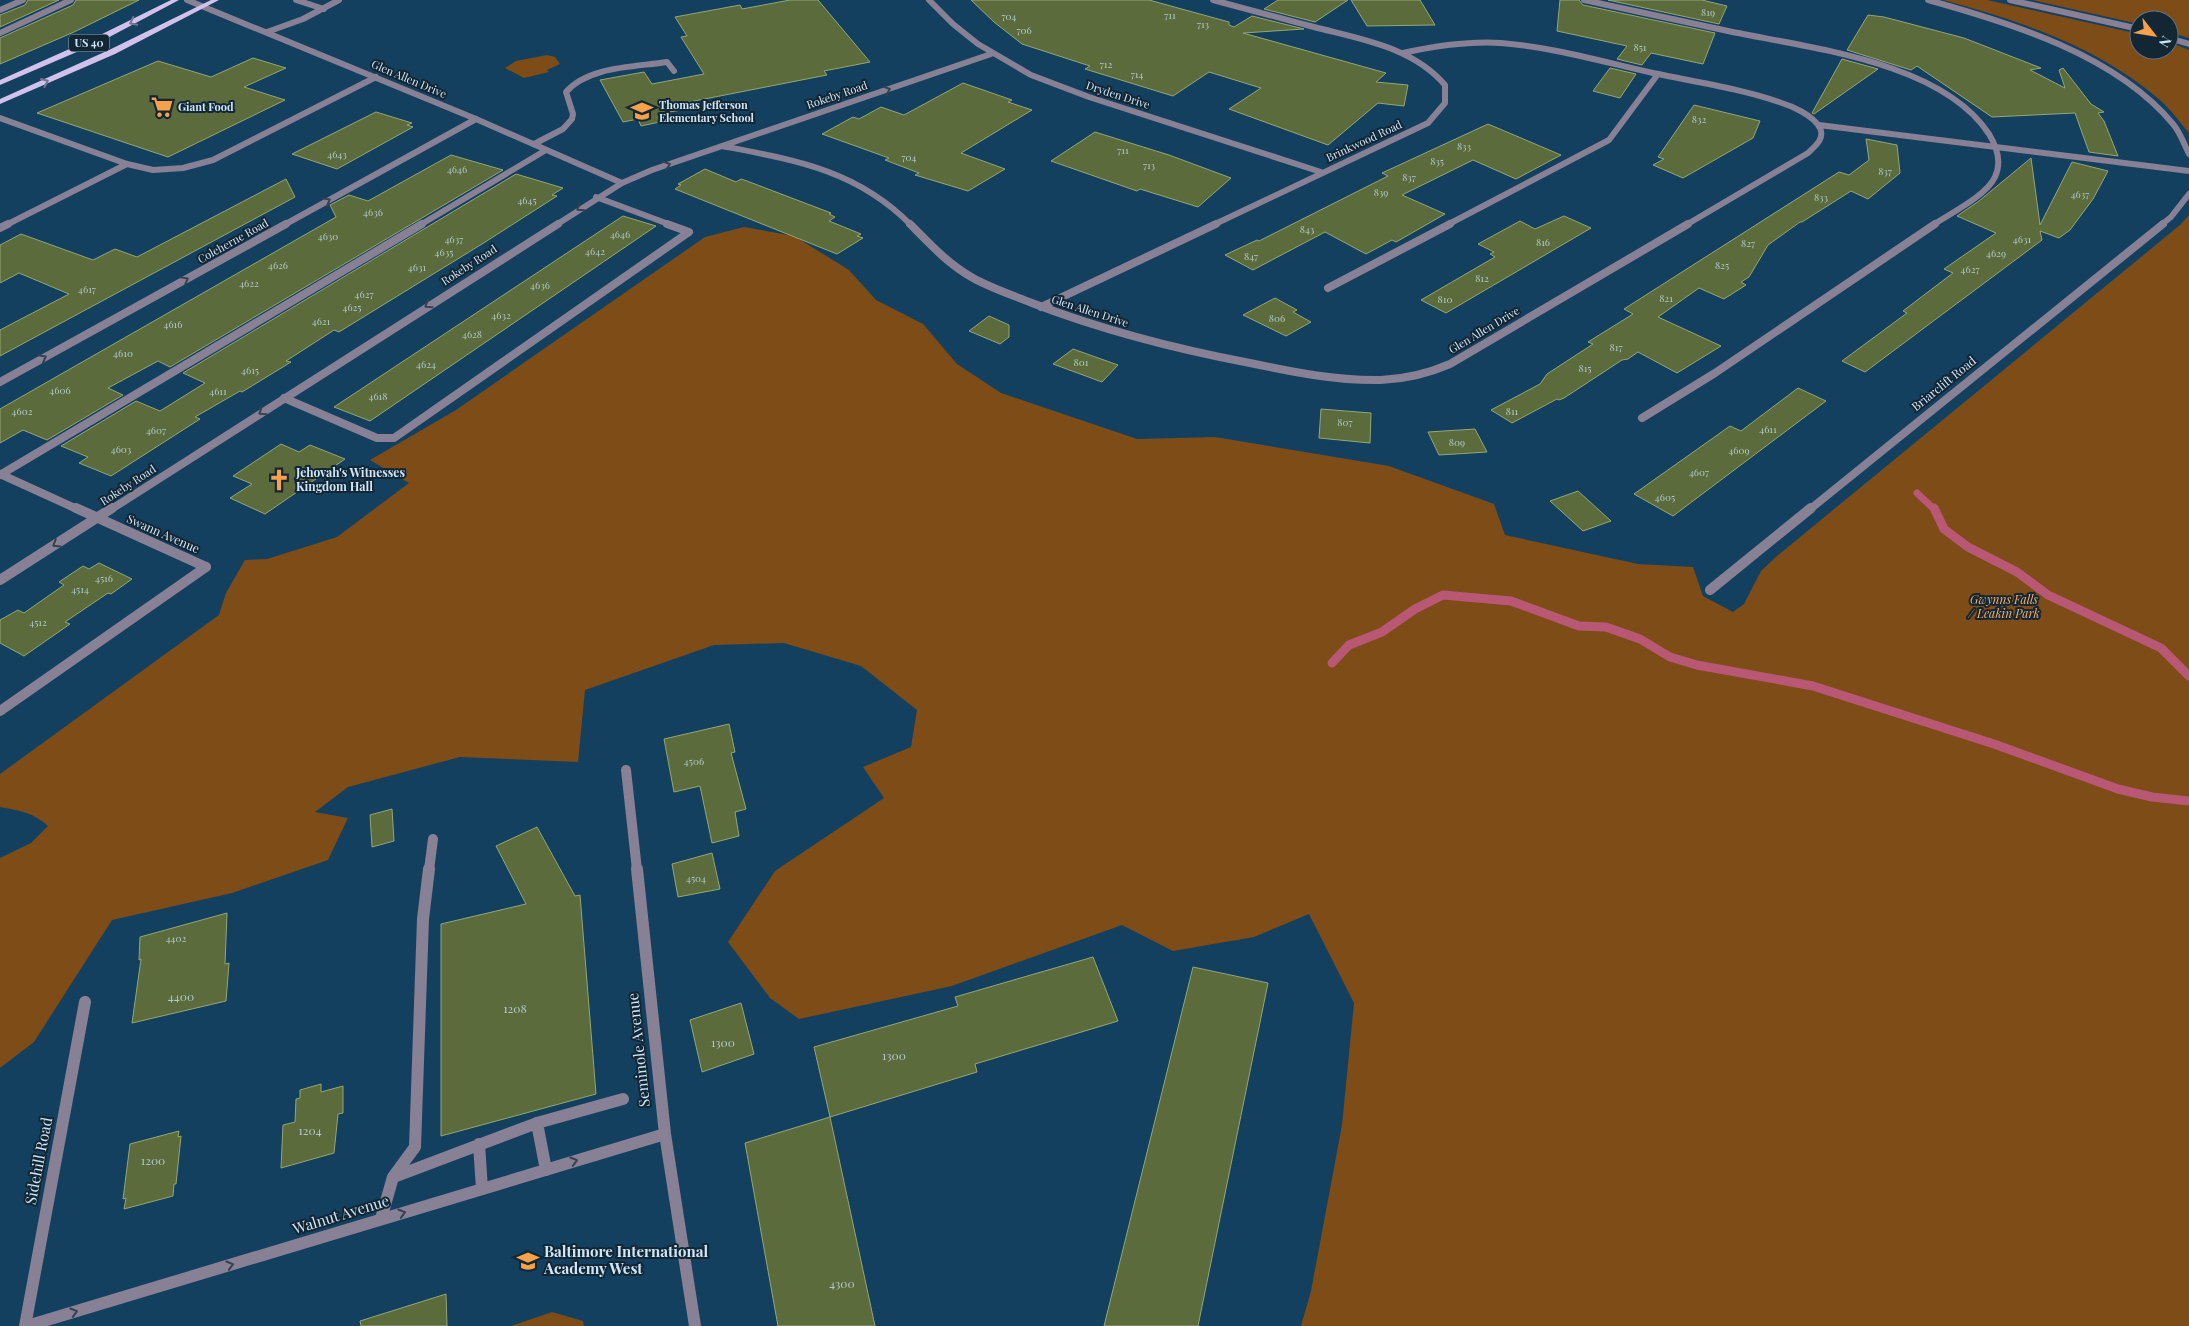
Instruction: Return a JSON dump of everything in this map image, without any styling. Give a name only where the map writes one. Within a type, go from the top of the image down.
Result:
[{"type":"main road","name":"US 40","points":[[0,83],[97,40],[176,0]]},
{"type":"main road","name":"US 40","points":[[0,102],[107,54],[216,0]]},
{"type":"street","points":[[0,10],[24,0]]},
{"type":"street","points":[[0,33],[70,0]]},
{"type":"street","name":"Glen Allen Drive","points":[[187,0],[476,119],[622,183]]},
{"type":"street","points":[[296,0],[324,9]]},
{"type":"street","points":[[267,32],[324,9],[339,0]]},
{"type":"street","name":"Dryden Drive","points":[[929,0],[963,34],[1009,66],[1062,88],[1321,172]]},
{"type":"street","name":"Brinkwood Road","points":[[1041,307],[1321,172],[1428,123],[1439,114],[1446,103],[1446,92],[1442,81],[1432,71],[1403,53],[1213,0]]},
{"type":"street","points":[[1584,0],[1830,52],[1909,74],[1949,94],[1976,115],[1985,124],[1996,147],[1999,170],[1988,188],[1715,373],[1642,418]]},
{"type":"street","points":[[1928,0],[1998,20],[2045,37],[2108,70],[2136,89],[2158,108],[2174,126],[2187,146],[2189,154]]},
{"type":"street","points":[[2010,0],[2129,27]]},
{"type":"street","points":[[1403,53],[1452,43],[1506,42],[1559,51],[1779,102],[1798,110],[1819,125],[2189,171]]},
{"type":"street","name":"Rokeby Road","points":[[0,580],[596,197],[622,183],[652,170],[991,54]]},
{"type":"street","points":[[534,144],[566,126],[572,119],[574,112],[566,92],[568,87],[578,81],[603,73],[667,62],[674,72]]},
{"type":"street","points":[[1328,288],[1608,140],[1658,74]]},
{"type":"street","points":[[0,118],[28,130],[127,164],[153,170],[168,169],[213,160],[376,78]]},
{"type":"street","name":"Coleherne Road","points":[[0,382],[476,119]]},
{"type":"street","name":"Glen Allen Drive","points":[[722,146],[778,157],[842,174],[868,188],[887,202],[934,251],[950,264],[972,277],[1041,307],[1077,320],[1172,348],[1295,372],[1371,380],[1423,375],[1450,364],[1808,153],[1818,146],[1821,140],[1822,132],[1819,125]]},
{"type":"street","points":[[0,475],[546,150]]},
{"type":"street","points":[[0,228],[127,164]]},
{"type":"street","name":"Briarclift Road","points":[[1710,590],[2171,217],[2189,194]]},
{"type":"street","points":[[284,398],[377,438],[394,438],[410,429],[689,232],[596,197]]},
{"type":"street","name":"Swann Avenue","points":[[0,475],[206,567],[0,711]]},
{"type":"street","name":"Seminole Avenue","points":[[626,770],[665,1134],[695,1326]]},
{"type":"street","points":[[381,1220],[393,1177],[415,1147],[423,919],[433,839]]},
{"type":"street","name":"Sidehill Road","points":[[26,1326],[85,1002]]},
{"type":"street","points":[[393,1177],[537,1123],[623,1098]]},
{"type":"street","points":[[537,1123],[546,1170]]},
{"type":"street","name":"Walnut Avenue","points":[[26,1326],[665,1134]]},
{"type":"street","points":[[480,1144],[482,1189]]},
{"type":"green space","points":[[1943,0],[1987,0],[2129,32],[2129,60],[2179,60],[2179,46],[2189,50],[2189,133],[2165,105],[2138,82],[2086,51],[2030,27]]},
{"type":"green space","points":[[2032,0],[2189,0],[2189,38],[2179,35],[2179,10],[2129,10],[2129,22]]},
{"type":"green space","points":[[547,55],[555,57],[560,64],[547,70],[549,72],[524,78],[505,68],[516,61]]},
{"type":"green space","name":"Gwynns Falls / Leakin Park","points":[[2189,215],[2189,1326],[1301,1326],[1311,1291],[1342,1125],[1354,1003],[1309,914],[1254,937],[1173,951],[1122,925],[952,986],[799,1019],[770,998],[728,942],[775,871],[884,798],[863,767],[911,747],[917,710],[861,666],[784,643],[714,645],[585,690],[578,762],[460,757],[348,787],[315,812],[348,818],[328,860],[232,893],[112,920],[34,1042],[0,1068],[0,858],[31,843],[48,826],[26,813],[0,807],[0,774],[219,615],[226,593],[245,560],[267,559],[337,537],[409,483],[370,460],[456,410],[705,237],[744,227],[794,236],[849,270],[876,300],[923,324],[957,364],[1001,393],[1137,439],[1215,437],[1389,466],[1494,504],[1505,535],[1638,564],[1693,567],[1703,596],[1733,612],[1744,604],[1761,571],[1777,556],[2180,225]]},
{"type":"green space","points":[[552,1312],[583,1321],[584,1326],[511,1326]]},
{"type":"building","points":[[28,0],[59,0],[0,27],[0,15],[25,5]]},
{"type":"building","points":[[76,0],[139,0],[74,32],[0,64],[0,38],[73,5]]},
{"type":"building","points":[[790,0],[818,0],[870,62],[824,71],[827,75],[679,104],[682,110],[669,112],[673,119],[641,126],[638,119],[623,122],[600,80],[644,72],[652,84],[704,74],[681,37],[687,36],[675,17],[740,5],[742,9]]},
{"type":"building","points":[[971,0],[1149,0],[1229,22],[1229,25],[1234,27],[1252,16],[1304,29],[1243,33],[1386,73],[1376,82],[1408,85],[1404,106],[1378,103],[1328,145],[1229,109],[1261,88],[1209,72],[1173,96],[1085,69],[1090,66],[1022,44],[994,22]]},
{"type":"building","points":[[1278,0],[1348,0],[1315,22],[1264,9]]},
{"type":"building","points":[[1351,0],[1420,0],[1435,25],[1367,26]]},
{"type":"building","points":[[1560,0],[1579,0],[1583,5],[1715,33],[1703,64],[1651,53],[1642,65],[1617,59],[1627,46],[1557,31]]},
{"type":"building","points":[[1608,0],[1702,0],[1727,6],[1719,24]]},
{"type":"building","points":[[1868,15],[1884,17],[1964,38],[2041,68],[2030,70],[2065,88],[2059,70],[2063,68],[2091,104],[2104,112],[2098,113],[2104,121],[2118,156],[2089,152],[2075,113],[1992,117],[1917,66],[1911,70],[1847,50]]},
{"type":"building","name":"Giant Food","points":[[253,58],[286,68],[244,87],[285,100],[168,157],[37,113],[158,61],[211,77]]},
{"type":"building","points":[[1842,59],[1878,69],[1814,114],[1812,113]]},
{"type":"building","points":[[1610,68],[1636,74],[1620,98],[1593,91]]},
{"type":"building","points":[[963,83],[1012,100],[1008,102],[1032,110],[961,153],[1005,169],[968,191],[915,175],[919,173],[885,160],[889,158],[822,134],[853,117],[859,119],[881,107],[904,115]]},
{"type":"building","points":[[1694,105],[1760,121],[1753,138],[1683,178],[1653,165],[1664,159],[1658,157]]},
{"type":"building","points":[[376,112],[412,123],[407,125],[413,127],[337,169],[292,154]]},
{"type":"building","points":[[1488,124],[1561,155],[1516,179],[1473,160],[1402,195],[1445,214],[1396,242],[1392,240],[1366,254],[1325,232],[1253,270],[1225,255],[1257,240],[1259,241],[1388,176],[1382,173]]},
{"type":"building","points":[[1095,132],[1169,155],[1231,178],[1198,207],[1140,189],[1137,191],[1051,161]]},
{"type":"building","points":[[1866,139],[1897,145],[1900,173],[1868,199],[1851,191],[1800,222],[1768,245],[1749,277],[1741,282],[1746,285],[1724,299],[1699,288],[1658,317],[1721,346],[1677,373],[1638,352],[1628,359],[1622,360],[1564,398],[1557,399],[1512,423],[1491,410],[1540,384],[1547,374],[1593,344],[1588,342],[1633,314],[1624,309],[1839,172],[1849,175],[1869,160]]},
{"type":"building","points":[[451,155],[503,170],[170,367],[158,361],[108,388],[123,395],[47,440],[23,430],[0,443],[0,409],[336,217],[330,205],[349,195],[368,201]]},
{"type":"building","points":[[2031,158],[2040,225],[2072,162],[2108,171],[2093,199],[2070,230],[2059,238],[2040,231],[2042,240],[1865,372],[1842,361],[1907,313],[1903,311],[1953,273],[1944,269],[1996,233],[1957,216],[1979,201]]},
{"type":"building","points":[[705,169],[736,182],[741,179],[747,181],[831,213],[829,214],[835,217],[829,221],[861,234],[857,236],[863,238],[837,254],[675,189],[681,185],[678,184]]},
{"type":"building","points":[[516,174],[563,188],[552,195],[557,196],[482,244],[339,332],[334,330],[286,361],[291,362],[242,392],[240,391],[195,417],[200,419],[111,476],[79,463],[88,457],[61,446],[136,401],[160,411],[205,383],[183,373]]},
{"type":"building","points":[[286,179],[295,197],[0,356],[0,330],[69,294],[19,273],[0,283],[0,245],[21,234],[93,260],[115,249],[137,257]]},
{"type":"building","points":[[623,216],[656,226],[370,421],[334,407]]},
{"type":"building","points":[[1564,216],[1591,228],[1446,313],[1421,300],[1495,257],[1490,254],[1494,252],[1478,244],[1520,221],[1535,229]]},
{"type":"building","points":[[1275,298],[1297,310],[1293,312],[1311,322],[1286,336],[1243,315]]},
{"type":"building","points":[[989,316],[1009,325],[1009,337],[1000,344],[969,331]]},
{"type":"building","points":[[1073,349],[1118,365],[1102,382],[1053,364]]},
{"type":"building","points":[[1798,388],[1826,401],[1673,516],[1634,494],[1730,426],[1741,431]]},
{"type":"building","points":[[1321,409],[1371,413],[1370,443],[1319,438]]},
{"type":"building","points":[[1475,429],[1487,452],[1439,455],[1428,432]]},
{"type":"building","name":"Jehovah's Witnesses Kingdom Hall","points":[[281,444],[299,452],[310,445],[345,459],[265,514],[230,498],[252,484],[233,476]]},
{"type":"building","points":[[1578,491],[1611,521],[1583,531],[1550,501]]},
{"type":"building","points":[[99,563],[132,579],[65,622],[70,624],[24,656],[0,643],[0,620],[18,610],[24,613],[64,585],[59,582],[83,566],[89,569]]},
{"type":"building","points":[[729,724],[735,752],[731,753],[746,809],[735,812],[739,836],[712,843],[700,786],[674,792],[664,739]]},
{"type":"building","points":[[392,809],[394,841],[372,847],[370,815]]},
{"type":"building","points":[[537,827],[575,896],[580,895],[596,1094],[441,1136],[441,924],[526,904],[496,846]]},
{"type":"building","points":[[712,853],[720,889],[678,897],[672,864]]},
{"type":"building","points":[[227,913],[225,964],[229,963],[226,1001],[132,1023],[141,959],[139,960],[140,937]]},
{"type":"building","points":[[1093,957],[1118,1021],[975,1064],[977,1072],[830,1117],[814,1047],[958,1006],[955,997]]},
{"type":"building","points":[[1193,967],[1268,983],[1198,1326],[1104,1326]]},
{"type":"building","points":[[741,1003],[754,1054],[702,1072],[690,1020]]},
{"type":"building","points":[[321,1084],[321,1092],[343,1086],[343,1113],[338,1114],[334,1153],[281,1168],[283,1125],[295,1122],[296,1099],[300,1098],[300,1090]]},
{"type":"building","points":[[830,1117],[875,1326],[778,1326],[745,1143]]},
{"type":"building","points":[[179,1131],[178,1137],[181,1136],[173,1196],[124,1209],[126,1198],[123,1199],[130,1144]]},
{"type":"building","points":[[446,1294],[447,1326],[361,1326],[360,1321]]},
{"type":"waterway","points":[[1917,493],[1935,510]]},
{"type":"waterway","points":[[1935,510],[1944,529],[1968,547],[2017,572],[2048,595],[2161,648],[2189,676]]},
{"type":"waterway","points":[[1332,663],[1349,645],[1382,632],[1415,609],[1443,595],[1511,601],[1579,626],[1606,627],[1640,639],[1670,657],[1697,665],[1813,686],[1994,744],[2118,789],[2152,797],[2189,801]]},
{"type":"place","name":"Giant Food","points":[[162,107]]},
{"type":"place","name":"Thomas Jefferson Elementary School","points":[[642,111]]},
{"type":"place","name":"Jehovah's Witnesses Kingdom Hall","points":[[279,480]]},
{"type":"place","name":"Baltimore International Academy West","points":[[528,1261]]}]
